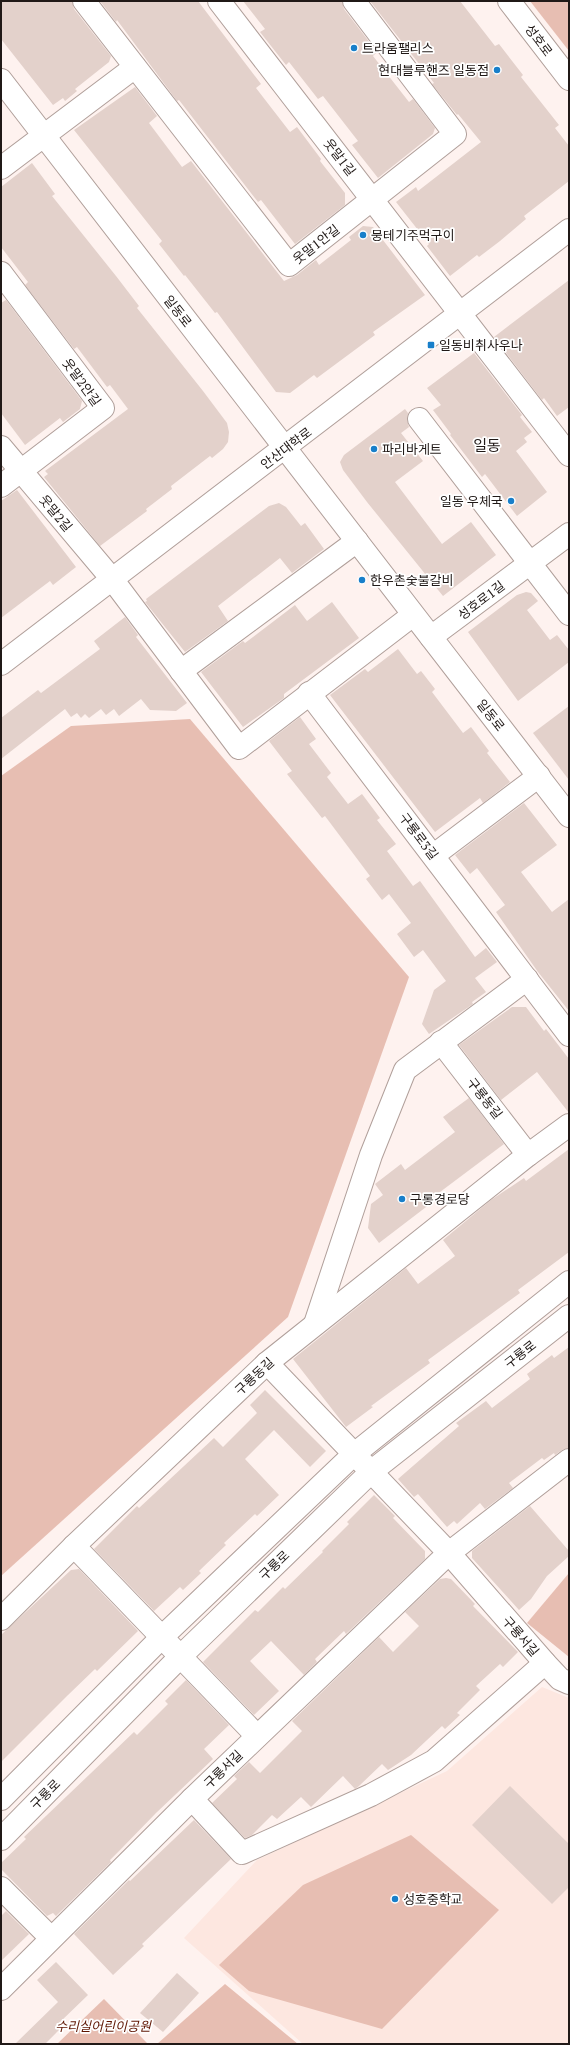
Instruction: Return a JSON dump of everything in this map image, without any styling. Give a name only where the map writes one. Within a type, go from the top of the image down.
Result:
[{"type":"street","name":"웃말1안길","points":[[84,1],[289,265],[455,134],[354,1]]},
{"type":"street","name":"웃말1길","points":[[219,1],[569,455]]},
{"type":"street","name":"성호로","points":[[509,1],[569,79]]},
{"type":"street","points":[[1,168],[135,67]]},
{"type":"street","name":"일동로","points":[[1,80],[284,449],[357,541],[569,816]]},
{"type":"street","name":"안산대학로","points":[[1,664],[569,230]]},
{"type":"street","name":"웃말2안길","points":[[1,272],[103,408],[1,486]]},
{"type":"street","points":[[419,419],[569,614]]},
{"type":"street","name":"웃말2길","points":[[1,447],[112,579],[239,748],[309,693]]},
{"type":"street","name":"성호로1길","points":[[431,637],[569,534]]},
{"type":"street","points":[[181,671],[357,541]]},
{"type":"street","points":[[309,693],[413,615]]},
{"type":"street","name":"구룡로3길","points":[[309,693],[434,855],[569,1035]]},
{"type":"street","points":[[434,855],[538,776]]},
{"type":"street","points":[[315,1324],[371,1155],[405,1070],[527,979]]},
{"type":"street","name":"구룡동길","points":[[441,1042],[528,1155]]},
{"type":"street","name":"구룡동길","points":[[1,1619],[74,1546],[267,1363],[528,1155],[569,1125]]},
{"type":"street","name":"구룡로","points":[[1,1799],[163,1636],[353,1455],[569,1282]]},
{"type":"street","name":"구룡로","points":[[1,1839],[182,1656],[372,1471],[569,1316]]},
{"type":"street","points":[[267,1363],[353,1455],[372,1471],[449,1553]]},
{"type":"street","name":"구룡서길","points":[[1,1989],[192,1798],[449,1553],[569,1460]]},
{"type":"street","points":[[74,1546],[163,1636],[258,1736]]},
{"type":"street","name":"구룡서길","points":[[192,1798],[242,1853],[370,1795],[434,1761],[545,1663],[449,1553]]},
{"type":"street","points":[[545,1663],[560,1679],[569,1683]]},
{"type":"street","points":[[1,1888],[51,1938]]},
{"type":"shaded area","name":"성호중학교","points":[[542,1687],[569,1698],[569,2044],[303,2044],[184,1938],[257,1860],[447,1771]]},
{"type":"green space","points":[[530,1],[569,1],[569,51]]},
{"type":"green space","points":[[190,719],[409,977],[288,1317],[1,1576],[1,776],[71,726]]},
{"type":"green space","points":[[569,1573],[569,1657],[527,1623]]},
{"type":"green space","points":[[411,1835],[499,1910],[382,2029],[249,1991],[219,1965],[303,1885]]},
{"type":"green space","points":[[225,1984],[298,2044],[157,2044]]},
{"type":"green space","name":"수리실어린이공원","points":[[104,1999],[147,2043],[146,2044],[57,2044]]},
{"type":"building","points":[[1,1],[72,1],[74,9],[111,56],[109,62],[75,89],[77,91],[65,101],[63,98],[53,105],[1,39]]},
{"type":"building","points":[[100,1],[198,1],[261,84],[256,88],[290,132],[297,127],[321,159],[320,161],[345,193],[345,205],[295,244],[261,200],[258,202],[179,100],[177,101],[117,20],[116,22]]},
{"type":"building","points":[[243,1],[342,1],[344,9],[377,52],[373,56],[409,102],[413,99],[435,128],[433,134],[378,178],[352,145],[358,141],[323,96],[318,99],[289,62],[286,65],[260,32],[265,29]]},
{"type":"building","points":[[370,1],[460,1],[495,46],[499,44],[523,75],[521,77],[559,125],[555,128],[569,146],[569,181],[524,216],[526,219],[500,241],[479,257],[477,255],[450,276],[427,246],[429,244],[396,202],[416,187],[418,191],[481,142],[432,84],[434,83]]},
{"type":"building","points":[[135,87],[157,116],[149,123],[182,167],[191,161],[284,281],[297,275],[316,260],[319,265],[351,240],[349,237],[363,226],[373,227],[425,295],[373,332],[375,335],[317,378],[314,375],[290,393],[276,392],[217,312],[215,313],[159,244],[162,241],[74,130]]},
{"type":"building","points":[[32,163],[55,194],[52,196],[116,276],[139,306],[137,308],[227,423],[229,432],[228,442],[223,449],[212,458],[210,456],[171,486],[172,489],[146,509],[147,511],[100,546],[44,477],[48,474],[45,471],[128,409],[110,385],[107,387],[77,347],[74,349],[25,285],[28,282],[1,247],[1,187]]},
{"type":"building","points":[[569,280],[569,407],[557,416],[544,398],[542,400],[494,337]]},
{"type":"building","points":[[6,300],[82,401],[80,409],[63,422],[60,418],[25,445],[1,413],[1,303]]},
{"type":"building","points":[[474,353],[522,415],[520,417],[532,432],[524,438],[527,442],[516,451],[547,492],[517,516],[485,474],[482,477],[450,435],[451,434],[433,410],[441,405],[427,388]]},
{"type":"building","points":[[405,409],[408,413],[407,420],[409,427],[401,433],[423,461],[395,482],[442,544],[471,522],[496,555],[443,596],[367,502],[343,470],[340,462],[344,455]]},
{"type":"building","points":[[17,490],[76,567],[53,585],[50,581],[1,618],[1,501]]},
{"type":"building","points":[[279,503],[286,507],[301,526],[305,523],[324,549],[292,573],[280,558],[218,606],[228,621],[185,652],[145,602],[147,601],[146,599],[269,506]]},
{"type":"building","points":[[526,592],[531,593],[538,601],[527,610],[550,640],[557,635],[569,650],[569,662],[518,701],[468,632],[517,595]]},
{"type":"building","points":[[332,602],[359,638],[284,694],[284,698],[243,727],[201,672],[243,641],[245,643],[295,605],[307,621]]},
{"type":"building","points":[[125,617],[138,635],[136,637],[187,703],[176,711],[150,710],[141,699],[119,716],[114,709],[106,715],[101,709],[89,718],[85,714],[81,718],[77,713],[71,717],[65,709],[1,759],[1,718],[38,690],[41,693],[100,649],[94,641]]},
{"type":"building","points":[[398,649],[417,674],[421,671],[435,689],[432,692],[463,733],[471,727],[489,751],[487,753],[510,782],[483,803],[480,798],[435,832],[330,695],[365,669],[368,672]]},
{"type":"building","points":[[569,706],[569,780],[533,733]]},
{"type":"building","points":[[300,717],[316,739],[309,744],[331,773],[327,777],[348,804],[362,794],[380,818],[377,820],[396,844],[387,851],[413,886],[420,881],[475,957],[486,948],[497,962],[475,978],[486,992],[472,1002],[473,1004],[429,1034],[422,1024],[434,990],[446,981],[423,950],[414,957],[397,934],[411,923],[389,894],[382,900],[366,879],[370,876],[325,816],[322,818],[287,774],[292,771],[269,741]]},
{"type":"building","points":[[524,803],[557,845],[521,872],[552,912],[569,899],[569,1011],[538,972],[496,912],[505,905],[477,868],[470,874],[455,855]]},
{"type":"building","points":[[512,1007],[526,1007],[544,1031],[546,1029],[569,1059],[569,1113],[537,1072],[501,1100],[459,1045]]},
{"type":"building","points":[[469,1098],[504,1144],[428,1201],[430,1204],[379,1243],[368,1228],[371,1204],[383,1195],[375,1184],[401,1164],[405,1170],[455,1132],[443,1117]]},
{"type":"building","points":[[569,1149],[569,1252],[518,1290],[520,1293],[428,1360],[430,1363],[371,1406],[373,1407],[346,1427],[293,1359],[406,1268],[418,1284],[455,1256],[443,1240],[491,1200],[524,1178],[526,1181]]},
{"type":"building","points":[[569,1347],[569,1448],[562,1450],[555,1455],[554,1453],[544,1460],[542,1458],[509,1483],[513,1488],[485,1509],[480,1503],[457,1524],[454,1521],[447,1527],[418,1494],[414,1497],[398,1479],[459,1426],[456,1423],[486,1401],[492,1408],[530,1379],[527,1374],[552,1355],[554,1358]]},
{"type":"building","points":[[265,1390],[326,1451],[310,1467],[274,1430],[245,1459],[279,1495],[257,1516],[255,1514],[224,1543],[226,1545],[199,1571],[201,1573],[183,1590],[180,1587],[154,1611],[94,1549],[137,1506],[139,1508],[214,1438],[223,1447],[257,1413],[250,1405]]},
{"type":"building","points":[[374,1495],[395,1516],[393,1518],[425,1551],[425,1559],[346,1634],[344,1631],[315,1659],[317,1662],[304,1675],[271,1641],[250,1661],[279,1691],[254,1715],[203,1662],[255,1610],[258,1612],[283,1587],[285,1589],[323,1552],[322,1551],[349,1524],[347,1522]]},
{"type":"building","points":[[530,1506],[569,1551],[569,1556],[547,1576],[531,1599],[519,1610],[472,1558],[472,1551]]},
{"type":"building","points":[[79,1569],[138,1631],[97,1671],[95,1669],[1,1762],[1,1635],[71,1570]]},
{"type":"building","points":[[440,1579],[451,1579],[475,1604],[473,1606],[518,1652],[503,1667],[500,1664],[476,1686],[480,1690],[457,1713],[460,1715],[445,1729],[442,1726],[411,1755],[388,1770],[382,1764],[355,1789],[343,1776],[311,1807],[301,1797],[277,1819],[272,1815],[252,1835],[245,1838],[212,1803],[237,1779],[234,1776],[249,1762],[260,1773],[302,1731],[292,1721],[379,1637],[393,1652],[419,1626],[405,1612]]},
{"type":"building","points":[[186,1680],[229,1725],[204,1749],[213,1759],[156,1813],[110,1860],[111,1862],[56,1916],[53,1913],[47,1916],[1,1869],[1,1863],[26,1839],[24,1837],[134,1732],[137,1735],[168,1704],[165,1701]]},
{"type":"building","points":[[510,1786],[569,1844],[569,1887],[552,1904],[472,1825]]},
{"type":"building","points":[[194,1820],[231,1859],[142,1944],[144,1946],[113,1975],[74,1934],[129,1880],[130,1881]]},
{"type":"building","points":[[6,1911],[29,1934],[1,1961],[1,1916]]},
{"type":"building","points":[[56,1962],[88,1995],[59,2023],[63,2026],[45,2044],[15,2044],[58,2002],[37,1980]]},
{"type":"building","points":[[177,1973],[199,1993],[163,2032],[140,2013]]},
{"type":"place","name":"트라움팰리스","points":[[354,48]]},
{"type":"place","name":"현대블루핸즈 일동점","points":[[497,70]]},
{"type":"place","name":"뭉테기주먹구이","points":[[363,235]]},
{"type":"place","name":"일동비취사우나","points":[[431,345]]},
{"type":"place","name":"파리바게트","points":[[374,449]]},
{"type":"place","name":"일동 우체국","points":[[511,501]]},
{"type":"place","name":"한우촌숯불갈비","points":[[362,580]]},
{"type":"place","name":"구롱경로당","points":[[402,1199]]},
{"type":"place","name":"성호중학교","points":[[395,1899]]},
{"type":"district","name":"일동","points":[[487,446]]}]
